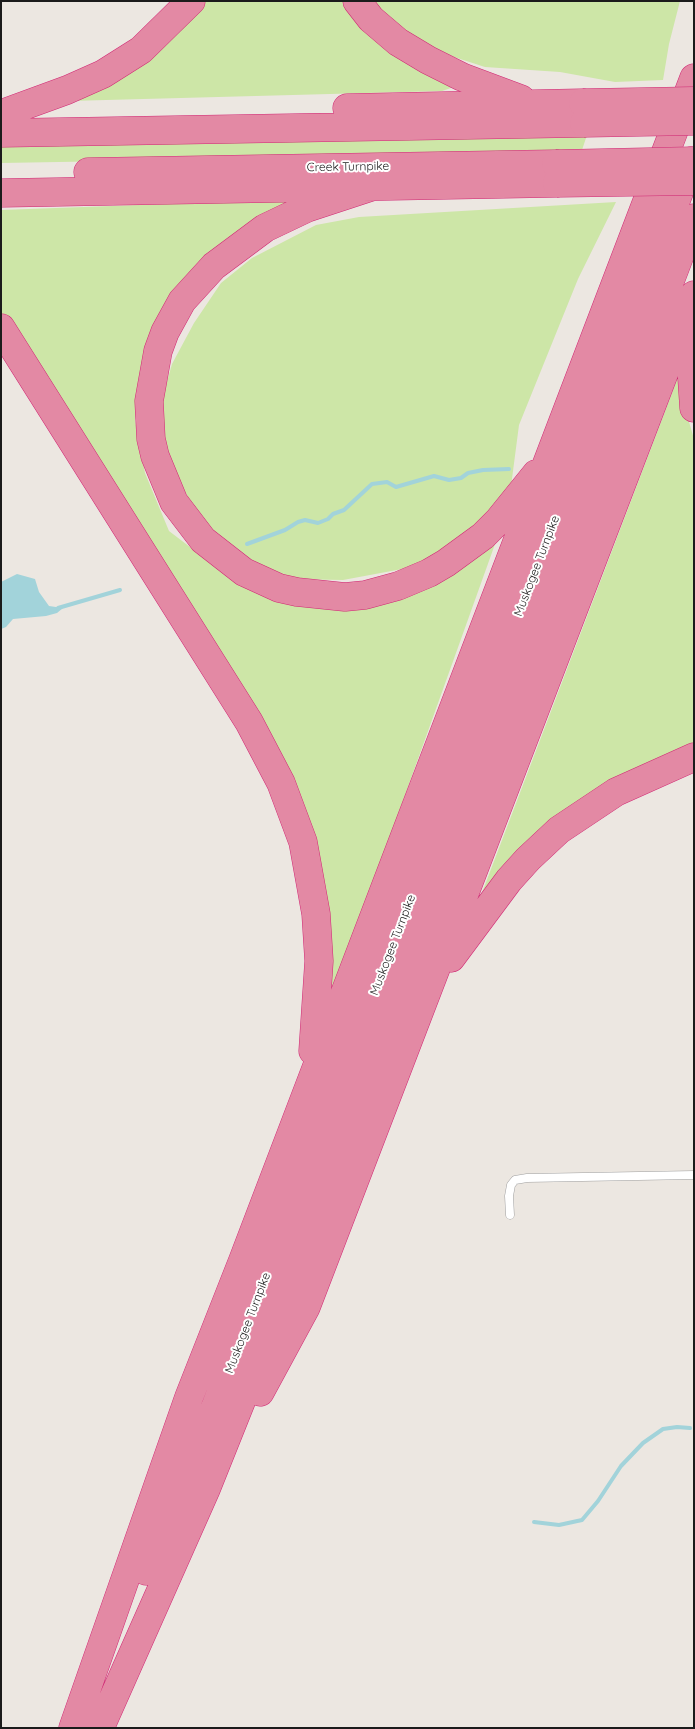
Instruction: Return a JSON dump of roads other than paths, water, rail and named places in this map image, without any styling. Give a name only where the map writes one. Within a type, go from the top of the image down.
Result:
[{"type":"highway","points":[[1,114],[68,90],[103,74],[141,50],[168,26],[190,1]]},
{"type":"highway","points":[[357,1],[371,18],[398,42],[428,60],[462,77],[534,104],[583,113],[694,121]]},
{"type":"highway","points":[[74,1728],[189,1397],[694,78]]},
{"type":"highway","points":[[1,132],[583,113],[694,101]]},
{"type":"highway","points":[[1,114],[534,104]]},
{"type":"highway","name":"Muskogee Turnpike","points":[[74,1728],[140,1585],[215,1408],[694,155]]},
{"type":"highway","name":"Creek Turnpike","points":[[1,174],[556,174],[694,161]]},
{"type":"highway","points":[[1,192],[371,187],[556,174],[694,181]]},
{"type":"highway","points":[[371,187],[307,208],[249,238],[204,275],[173,316],[158,351],[149,402],[152,439],[158,464],[167,487],[183,515],[215,551],[230,563],[279,588],[310,595],[365,595],[414,580],[462,552],[498,521],[552,453]]},
{"type":"highway","name":"Muskogee Turnpike","points":[[100,1728],[206,1489],[289,1281],[694,218]]},
{"type":"highway","points":[[206,1489],[306,1307],[693,296]]},
{"type":"highway","points":[[693,296],[691,363],[694,408]]},
{"type":"highway","points":[[1,328],[249,722],[281,783],[303,842],[316,914],[319,975],[310,1083]]},
{"type":"highway","points":[[428,989],[490,903],[544,843],[580,815],[616,792],[694,757]]},
{"type":"lane","points":[[510,1215],[509,1196],[511,1185],[515,1180],[528,1178],[694,1175]]},
{"type":"water","points":[[17,574],[35,579],[39,592],[49,606],[63,608],[57,613],[46,616],[13,619],[6,627],[1,629],[1,582]]},
{"type":"waterway","points":[[247,544],[285,530],[298,522],[305,520],[318,523],[328,519],[333,514],[344,510],[372,484],[387,482],[396,487],[434,476],[449,480],[483,470],[509,469]]},
{"type":"waterway","points":[[58,608],[120,590]]},
{"type":"waterway","points":[[534,1522],[559,1525],[582,1520],[598,1501],[621,1466],[643,1443],[663,1429],[690,1428]]}]
